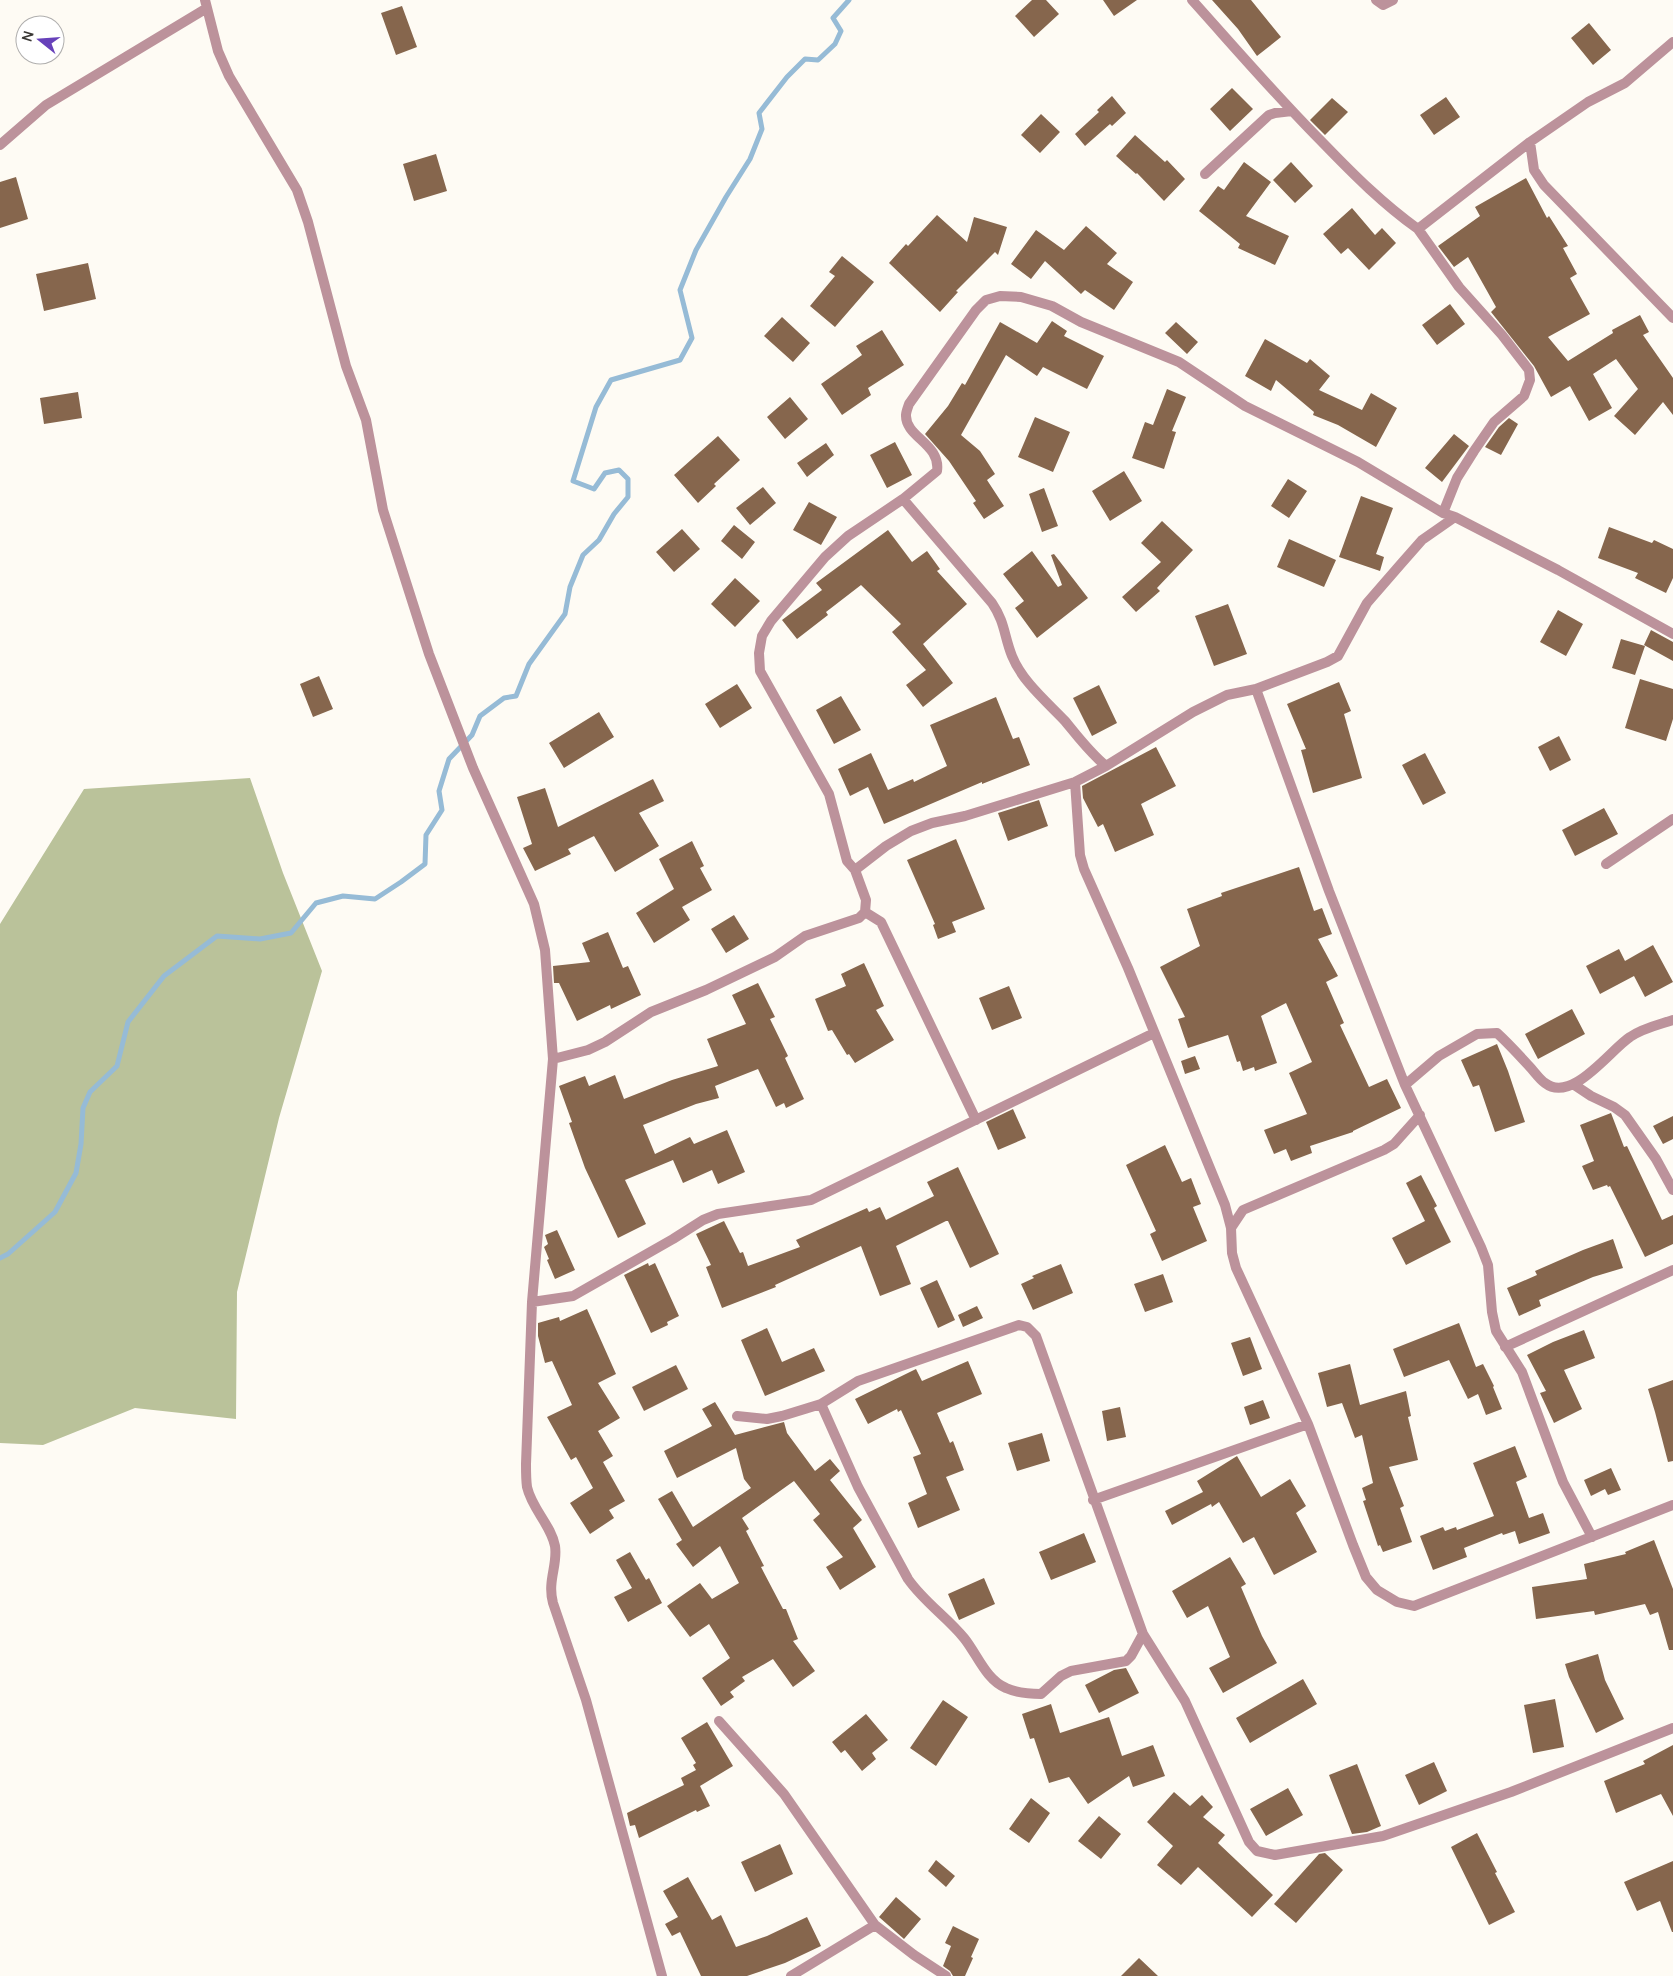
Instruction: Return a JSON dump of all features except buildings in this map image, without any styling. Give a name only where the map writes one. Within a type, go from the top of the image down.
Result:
[{"type":"street","points":[[1192,0],[1292,111],[1364,185],[1418,229],[1459,287],[1502,335],[1529,370],[1530,380],[1524,396],[1494,422],[1457,478],[1443,513]]},
{"type":"street","points":[[1376,0],[1383,6],[1394,0]]},
{"type":"street","points":[[0,145],[46,105],[74,90],[206,4],[218,51],[229,76],[297,190],[308,222],[346,366],[366,420],[382,510],[429,654],[473,768],[534,904],[545,950],[553,1059],[532,1302],[526,1464],[527,1488],[554,1541],[555,1548],[550,1591],[553,1604],[586,1700],[662,1976]]},
{"type":"street","points":[[1418,229],[1530,142],[1588,102],[1625,83],[1673,42]]},
{"type":"street","points":[[1205,174],[1269,115],[1292,111]]},
{"type":"street","points":[[1530,142],[1534,170],[1544,185],[1673,318]]},
{"type":"street","points":[[553,1059],[588,1050],[605,1042],[651,1012],[706,990],[775,957],[805,936],[859,918],[865,912],[866,900],[855,870],[847,861],[829,794],[760,671],[759,653],[762,636],[771,621],[824,557],[848,536],[904,498],[937,471],[938,462],[934,454],[911,429],[905,416],[909,404],[976,310],[986,300],[1000,296],[1037,300],[1081,322],[1166,356],[1191,369],[1245,406],[1358,462],[1443,513],[1455,517],[1558,570],[1673,634]]},
{"type":"street","points":[[904,498],[992,603],[1000,615],[1012,656],[1029,683],[1082,741],[1090,753],[1106,766]]},
{"type":"street","points":[[855,870],[886,846],[912,831],[932,823],[965,816],[1075,782],[1106,766],[1193,712],[1227,695],[1256,689],[1328,662],[1338,656],[1367,603],[1422,540],[1455,517]]},
{"type":"street","points":[[1256,689],[1329,892],[1405,1085],[1488,1265],[1492,1312],[1496,1331],[1505,1348],[1522,1372],[1563,1482],[1592,1537]]},
{"type":"street","points":[[1075,782],[1080,855],[1084,869],[1225,1205],[1232,1228],[1232,1253],[1236,1268],[1308,1424],[1352,1545],[1366,1577],[1377,1590],[1397,1602],[1414,1606],[1673,1505]]},
{"type":"street","points":[[1606,864],[1673,819]]},
{"type":"street","points":[[865,912],[881,922],[976,1120]]},
{"type":"street","points":[[1405,1085],[1439,1056],[1477,1034],[1497,1033],[1545,1084],[1557,1087],[1573,1084],[1586,1077],[1629,1037],[1673,1020]]},
{"type":"street","points":[[532,1302],[573,1296],[703,1220],[718,1214],[811,1200],[1154,1033]]},
{"type":"street","points":[[1573,1084],[1590,1096],[1614,1107],[1625,1115],[1656,1159],[1673,1190]]},
{"type":"street","points":[[1232,1228],[1243,1210],[1394,1144],[1420,1115]]},
{"type":"street","points":[[1225,1205],[1243,1210]]},
{"type":"street","points":[[1505,1348],[1673,1270]]},
{"type":"street","points":[[737,1416],[767,1419],[782,1416],[821,1404],[858,1381],[1019,1325],[1027,1327],[1036,1336],[1143,1634],[1185,1701],[1249,1842],[1257,1852],[1274,1855],[1383,1836],[1511,1792],[1673,1728]]},
{"type":"street","points":[[821,1404],[858,1487],[908,1579],[918,1593],[964,1638],[990,1675],[1005,1688],[1027,1694],[1041,1694],[1061,1676],[1071,1671],[1126,1662],[1143,1634]]},
{"type":"street","points":[[1094,1500],[1308,1424]]},
{"type":"street","points":[[719,1721],[784,1794],[875,1925],[914,1955],[946,1976]]},
{"type":"street","points":[[791,1976],[875,1925]]},
{"type":"green space","points":[[250,778],[283,873],[322,971],[279,1118],[237,1292],[236,1419],[135,1408],[43,1445],[0,1443],[0,924],[84,789]]},
{"type":"waterway","points":[[0,1258],[8,1254],[55,1212],[76,1173],[81,1144],[83,1108],[90,1092],[117,1066],[128,1022],[164,976],[217,936],[260,939],[291,933],[316,903],[343,896],[375,899],[425,864],[426,835],[442,810],[439,791],[449,759],[472,735],[480,716],[504,698],[516,696],[529,664],[565,614],[570,587],[583,555],[599,540],[614,514],[628,497],[628,479],[619,470],[605,473],[594,489],[573,481],[596,407],[611,380],[680,360],[692,338],[680,290],[696,250],[750,159],[762,129],[759,113],[787,77],[805,59],[818,60],[835,44],[841,31],[833,18],[849,0]]}]
